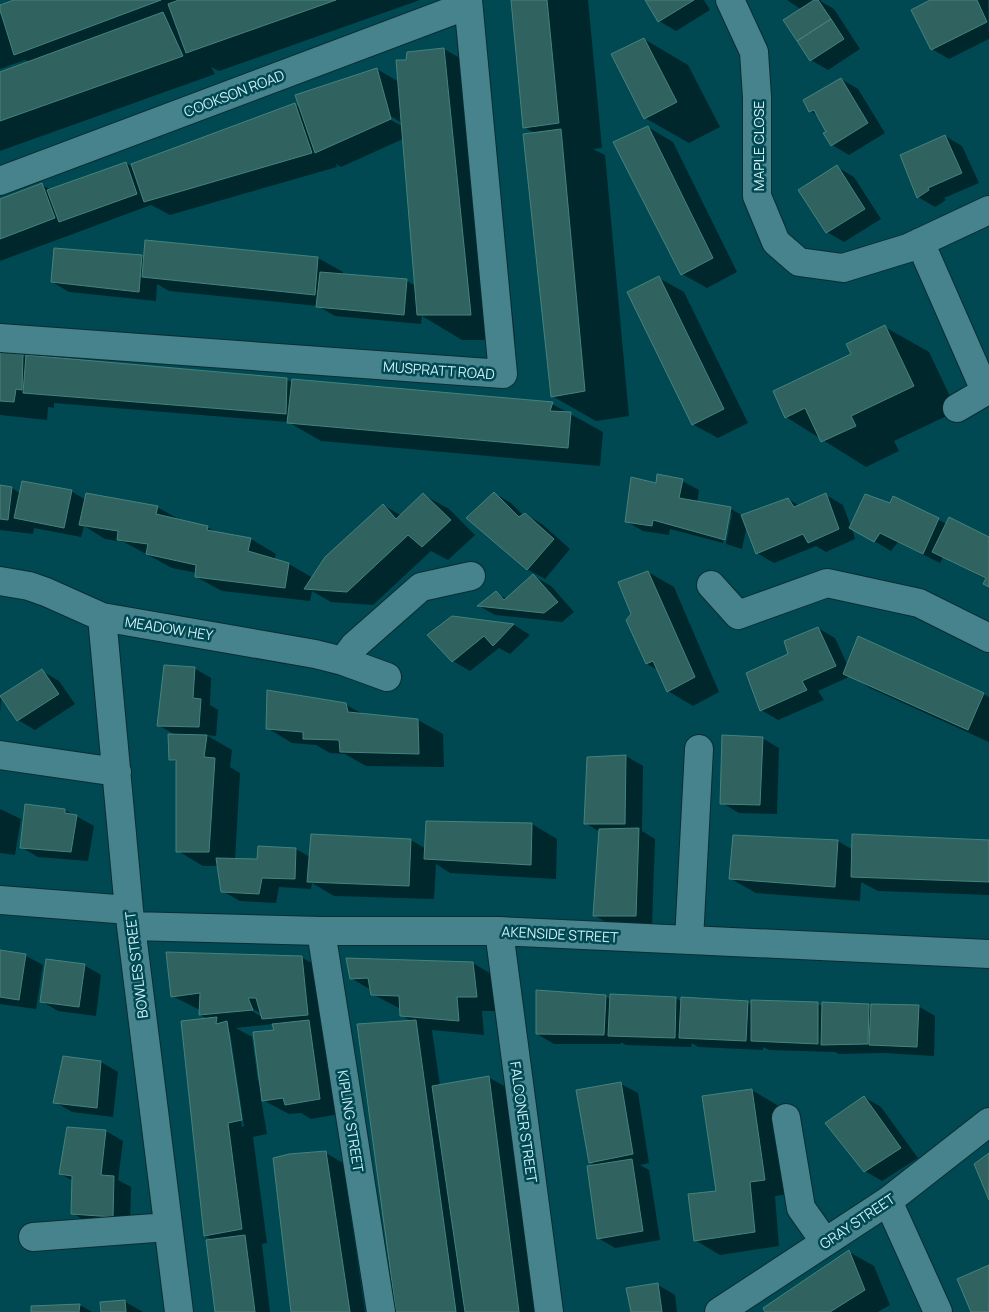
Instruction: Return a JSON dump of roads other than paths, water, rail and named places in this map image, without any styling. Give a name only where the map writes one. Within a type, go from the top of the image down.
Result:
[{"type":"street","name":"MAPLE CLOSE","points":[[730,0],[754,52],[757,97],[757,196],[776,242],[799,262],[844,268],[920,242],[989,210]]},
{"type":"street","name":"COOKSON ROAD","points":[[0,181],[468,3]]},
{"type":"street","name":"MUSPRATT ROAD","points":[[0,338],[504,374],[468,3]]},
{"type":"street","points":[[920,242],[983,386],[981,394],[957,408]]},
{"type":"street","points":[[342,661],[354,646],[421,587],[471,576]]},
{"type":"street","name":"MEADOW HEY","points":[[0,581],[37,589],[102,617],[224,637],[342,661],[387,677]]},
{"type":"street","points":[[711,585],[738,615],[827,583],[919,603],[989,638]]},
{"type":"street","name":"BOWLES STREET","points":[[102,617],[130,918],[179,1312]]},
{"type":"street","points":[[689,940],[699,749]]},
{"type":"street","points":[[0,756],[117,772]]},
{"type":"street","name":"AKENSIDE STREET","points":[[0,900],[130,918],[321,931],[499,931],[989,954]]},
{"type":"street","name":"KIPLING STREET","points":[[321,931],[380,1312]]},
{"type":"street","name":"FALCONER STREET","points":[[499,931],[549,1312]]},
{"type":"street","points":[[786,1118],[801,1208],[825,1242]]},
{"type":"street","name":"GRAY STREET","points":[[729,1309],[888,1201],[989,1122]]},
{"type":"street","points":[[888,1201],[938,1312]]},
{"type":"street","points":[[33,1237],[168,1226]]}]
